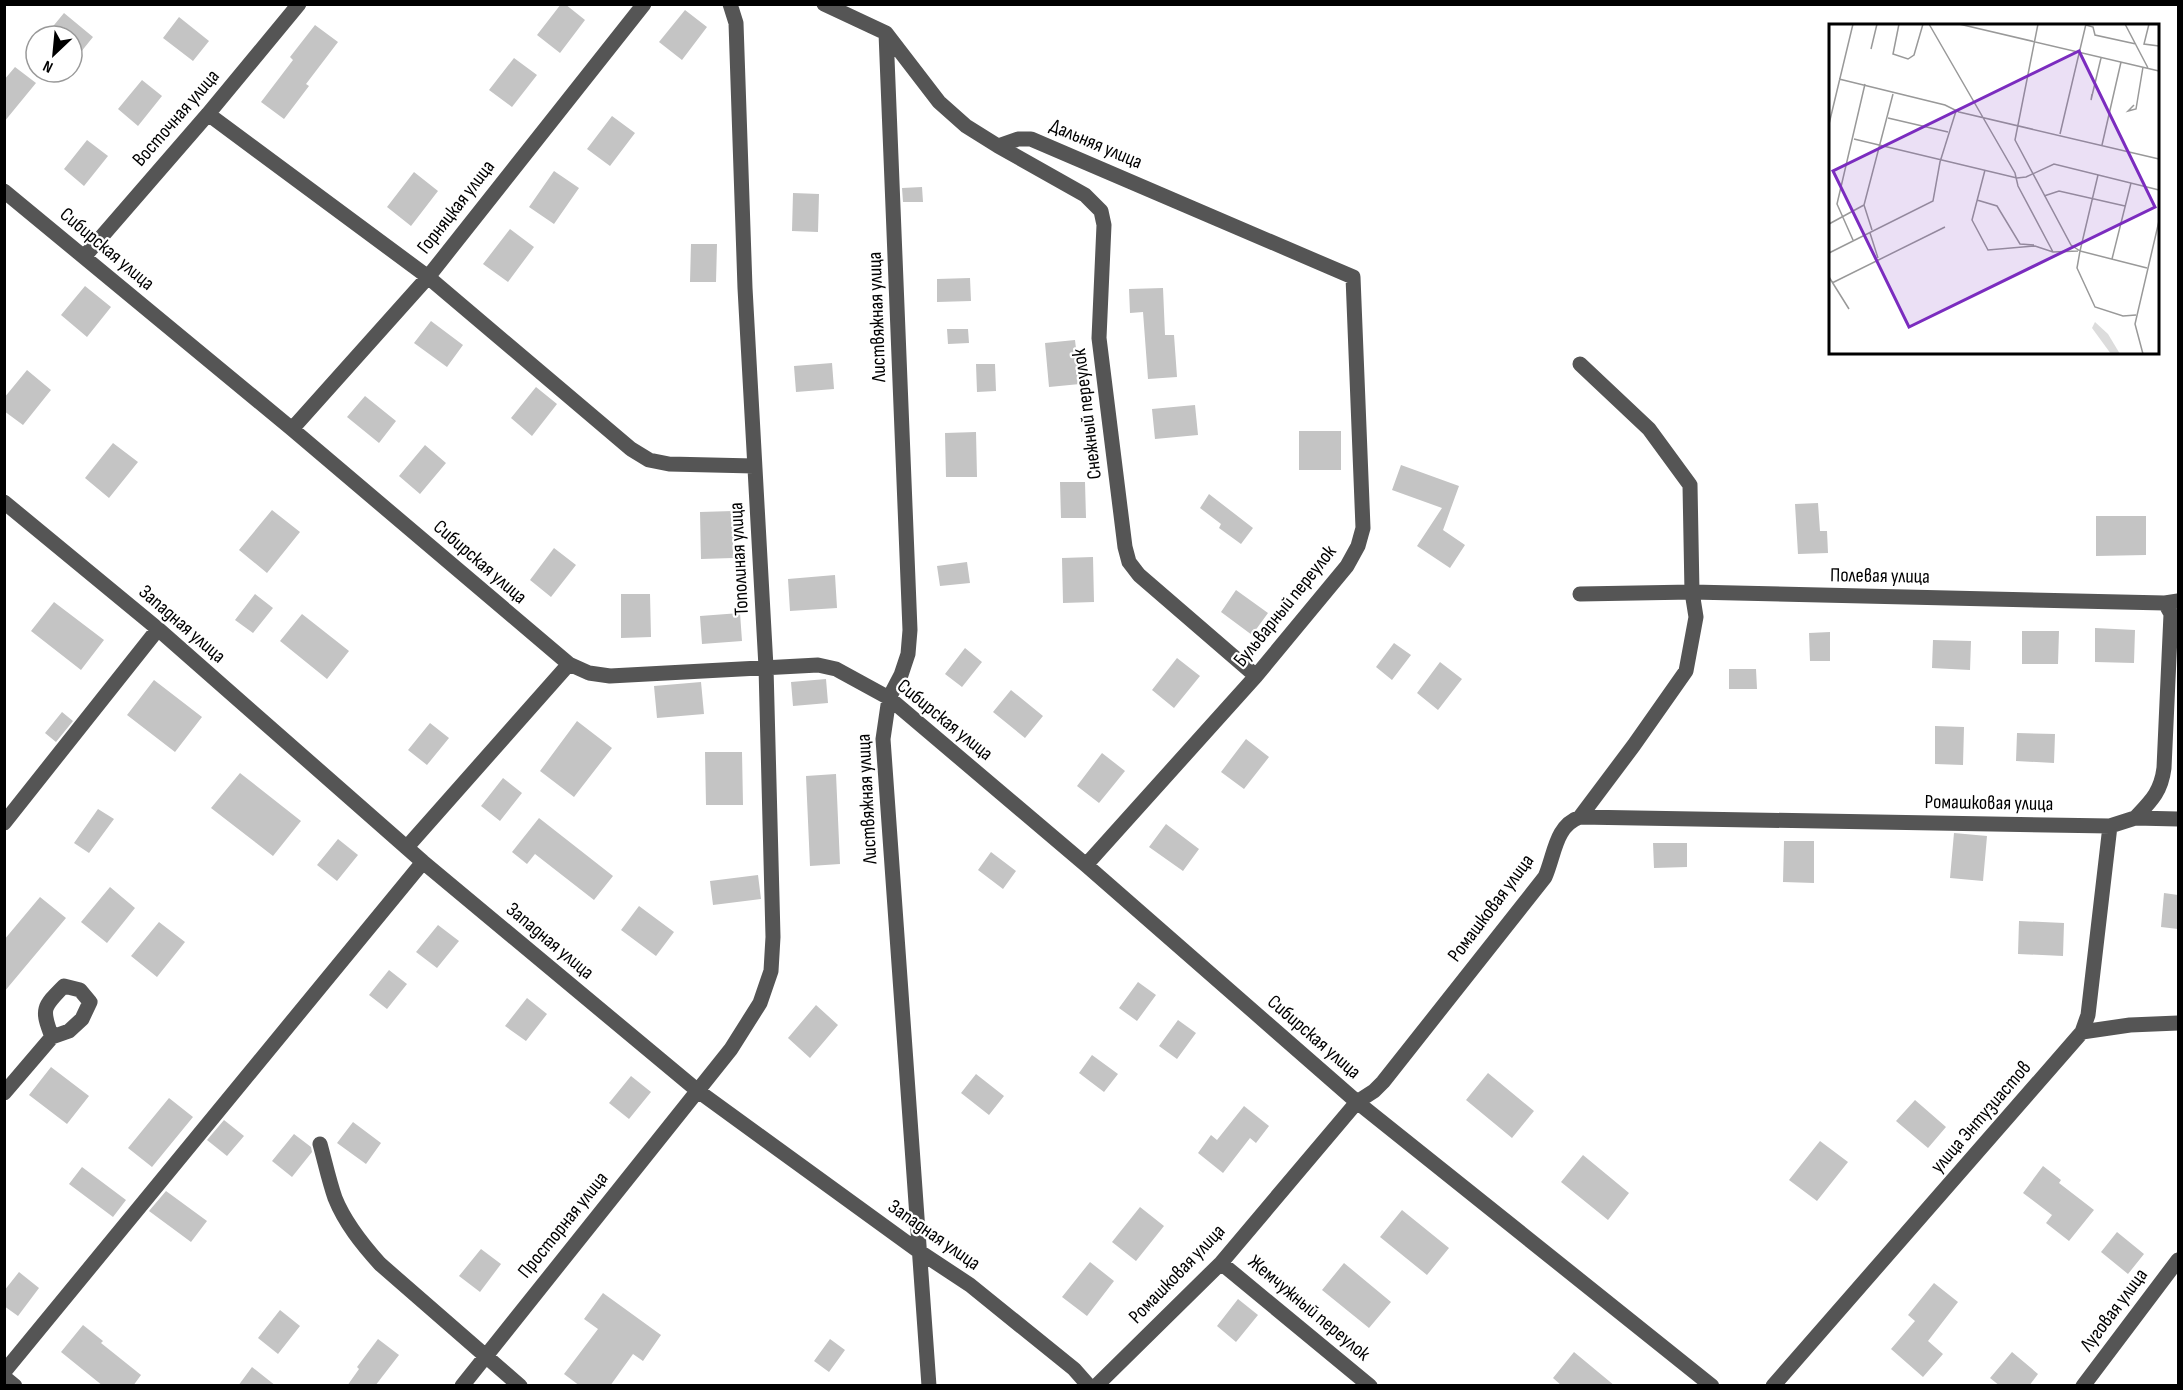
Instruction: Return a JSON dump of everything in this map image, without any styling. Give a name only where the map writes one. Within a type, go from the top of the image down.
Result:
[{"type":"street","name":"Восточная улица","points":[[84,257],[208,114],[299,4]]},
{"type":"street","name":"Горняцкая улица","points":[[292,429],[428,277],[644,4]]},
{"type":"street","name":"Тополиная улица","points":[[698,1091],[731,1049],[759,1003],[771,970],[773,937],[766,668],[745,288],[736,23],[730,4]]},
{"type":"street","points":[[824,4],[886,33],[939,102],[966,126],[998,146]]},
{"type":"street","name":"Листвяжная улица","points":[[886,33],[910,630],[908,654],[901,675],[889,698],[883,739],[928,1386]]},
{"type":"street","points":[[208,114],[428,277],[631,449],[649,459],[669,464],[754,466]]},
{"type":"street","name":"Дальняя улица","points":[[998,146],[1018,139],[1031,139],[1353,277]]},
{"type":"street","name":"Снежный переулок","points":[[998,146],[1085,195],[1101,211],[1104,225],[1099,338],[1125,547],[1129,562],[1139,575],[1256,676]]},
{"type":"street","name":"Сибирская улица","points":[[4,191],[292,429],[568,664],[589,673],[610,676],[818,664],[836,669],[889,698],[1086,865],[1357,1102],[1712,1386]]},
{"type":"street","name":"Бульварный переулок","points":[[1086,865],[1256,676],[1347,566],[1358,546],[1363,528],[1353,277]]},
{"type":"street","points":[[1580,364],[1649,429],[1690,485],[1692,592],[1696,617],[1686,671],[1580,817]]},
{"type":"street","name":"Западная улица","points":[[4,502],[158,629],[423,862],[698,1091],[917,1250],[970,1285],[1074,1369],[1089,1386]]},
{"type":"street","name":"Полевая улица","points":[[1580,594],[1692,592],[2172,602]]},
{"type":"street","points":[[2135,818],[2155,798],[2162,783],[2172,602]]},
{"type":"street","points":[[4,823],[158,629]]},
{"type":"street","points":[[407,847],[568,664]]},
{"type":"street","name":"Ромашковая улица","points":[[1096,1386],[1221,1263],[1357,1102],[1383,1082],[1545,877],[1552,862],[1559,834],[1569,821],[1580,817],[2110,826],[2135,818],[2178,819]]},
{"type":"street","name":"улица Энтузиастов","points":[[1773,1386],[2082,1032],[2088,1014],[2110,826]]},
{"type":"street","points":[[4,1372],[423,862]]},
{"type":"street","points":[[2082,1032],[2130,1025],[2178,1023]]},
{"type":"street","points":[[4,1093],[52,1037]]},
{"type":"street","name":"Просторная улица","points":[[462,1386],[698,1091]]},
{"type":"street","points":[[320,1144],[336,1199],[365,1248],[520,1386]]},
{"type":"street","name":"Луговая улица","points":[[2083,1386],[2178,1260]]},
{"type":"street","name":"Жемчужный переулок","points":[[1221,1263],[1370,1386]]},
{"type":"street","points":[[4,1377],[15,1386]]},
{"type":"building","points":[[561,4],[565,4],[585,20],[560,53],[537,35]]},
{"type":"building","points":[[685,10],[707,27],[682,60],[659,42]]},
{"type":"building","points":[[64,13],[77,24],[55,24]]},
{"type":"building","points":[[179,17],[209,41],[193,61],[163,38]]},
{"type":"building","points":[[315,25],[338,42],[306,84],[309,86],[284,119],[261,102],[293,60],[290,57]]},
{"type":"building","points":[[84,30],[93,37],[84,48]]},
{"type":"building","points":[[514,58],[537,75],[512,107],[489,90]]},
{"type":"building","points":[[15,67],[24,74],[24,84],[35,84],[4,122],[4,80]]},
{"type":"building","points":[[142,80],[162,96],[138,126],[118,109]]},
{"type":"building","points":[[612,116],[635,133],[610,166],[587,149]]},
{"type":"building","points":[[87,140],[108,156],[84,186],[64,169]]},
{"type":"building","points":[[554,171],[579,188],[554,224],[529,207]]},
{"type":"building","points":[[414,172],[438,191],[411,226],[387,207]]},
{"type":"building","points":[[922,187],[923,202],[903,202],[902,188]]},
{"type":"building","points":[[793,193],[819,194],[818,232],[792,231]]},
{"type":"building","points":[[510,229],[534,247],[508,282],[483,264]]},
{"type":"building","points":[[691,244],[717,244],[716,282],[690,282]]},
{"type":"building","points":[[970,278],[971,301],[937,302],[937,279]]},
{"type":"building","points":[[85,286],[111,307],[87,337],[61,315]]},
{"type":"building","points":[[1163,288],[1165,335],[1174,335],[1177,377],[1148,379],[1143,312],[1130,313],[1129,289]]},
{"type":"building","points":[[431,321],[463,345],[447,367],[414,343]]},
{"type":"building","points":[[947,329],[968,329],[969,343],[948,344]]},
{"type":"building","points":[[1075,340],[1080,384],[1049,387],[1045,343]]},
{"type":"building","points":[[832,363],[834,389],[796,392],[794,366]]},
{"type":"building","points":[[976,364],[995,364],[996,391],[977,392]]},
{"type":"building","points":[[27,370],[51,390],[23,425],[4,411],[4,398]]},
{"type":"building","points":[[536,387],[557,404],[532,436],[511,418]]},
{"type":"building","points":[[365,396],[396,421],[379,443],[347,417]]},
{"type":"building","points":[[1195,405],[1198,435],[1155,439],[1152,409]]},
{"type":"building","points":[[1299,431],[1341,431],[1341,470],[1299,470]]},
{"type":"building","points":[[976,432],[977,477],[946,477],[945,433]]},
{"type":"building","points":[[113,443],[138,462],[109,498],[85,478]]},
{"type":"building","points":[[425,445],[446,463],[420,494],[399,476]]},
{"type":"building","points":[[1401,465],[1459,486],[1443,530],[1465,545],[1450,568],[1417,546],[1442,508],[1392,490]]},
{"type":"building","points":[[1060,482],[1085,482],[1086,518],[1061,518]]},
{"type":"building","points":[[1209,494],[1253,528],[1241,544],[1219,528],[1221,524],[1200,508]]},
{"type":"building","points":[[1818,503],[1820,531],[1827,531],[1828,553],[1798,554],[1795,504]]},
{"type":"building","points":[[272,510],[300,532],[267,573],[239,550]]},
{"type":"building","points":[[733,511],[733,558],[701,559],[700,512]]},
{"type":"building","points":[[2096,516],[2146,516],[2146,555],[2096,556]]},
{"type":"building","points":[[554,548],[576,565],[551,597],[530,580]]},
{"type":"building","points":[[1093,557],[1094,602],[1063,603],[1062,558]]},
{"type":"building","points":[[967,562],[970,583],[940,586],[937,566]]},
{"type":"building","points":[[835,575],[837,608],[790,611],[788,579]]},
{"type":"building","points":[[1236,590],[1268,613],[1252,635],[1221,612]]},
{"type":"building","points":[[255,594],[273,608],[253,633],[235,620]]},
{"type":"building","points":[[621,594],[650,594],[651,637],[621,638]]},
{"type":"building","points":[[54,602],[104,640],[81,670],[31,631]]},
{"type":"building","points":[[740,613],[742,641],[702,644],[700,616]]},
{"type":"building","points":[[302,614],[349,651],[327,679],[280,641]]},
{"type":"building","points":[[2095,628],[2135,630],[2134,663],[2095,662]]},
{"type":"building","points":[[2022,631],[2059,631],[2058,664],[2022,664]]},
{"type":"building","points":[[1830,632],[1830,661],[1810,661],[1809,633]]},
{"type":"building","points":[[1933,640],[1971,641],[1970,670],[1932,668]]},
{"type":"building","points":[[1394,643],[1411,655],[1392,680],[1376,667]]},
{"type":"building","points":[[965,648],[982,662],[962,687],[945,674]]},
{"type":"building","points":[[1177,658],[1200,676],[1174,708],[1152,690]]},
{"type":"building","points":[[1440,662],[1462,679],[1438,710],[1417,693]]},
{"type":"building","points":[[1729,669],[1756,669],[1757,689],[1729,689]]},
{"type":"building","points":[[826,679],[828,703],[793,706],[791,682]]},
{"type":"building","points":[[154,680],[202,717],[175,752],[127,715]]},
{"type":"building","points":[[701,682],[704,714],[657,718],[654,686]]},
{"type":"building","points":[[1011,690],[1043,716],[1025,738],[993,712]]},
{"type":"building","points":[[62,712],[73,721],[56,742],[45,733]]},
{"type":"building","points":[[577,721],[612,748],[574,797],[540,771]]},
{"type":"building","points":[[430,723],[449,738],[427,765],[408,750]]},
{"type":"building","points":[[1935,726],[1964,727],[1963,765],[1935,764]]},
{"type":"building","points":[[2017,733],[2055,734],[2054,763],[2016,761]]},
{"type":"building","points":[[1246,739],[1269,757],[1244,789],[1221,772]]},
{"type":"building","points":[[705,752],[742,752],[743,805],[706,805]]},
{"type":"building","points":[[1102,753],[1125,771],[1099,803],[1077,786]]},
{"type":"building","points":[[240,773],[301,821],[273,856],[211,808]]},
{"type":"building","points":[[836,774],[840,864],[810,866],[806,776]]},
{"type":"building","points":[[503,778],[522,793],[500,821],[481,806]]},
{"type":"building","points":[[98,809],[114,819],[89,853],[74,843]]},
{"type":"building","points":[[539,818],[613,876],[594,900],[535,854],[527,864],[512,852]]},
{"type":"building","points":[[1166,824],[1199,849],[1183,871],[1149,847]]},
{"type":"building","points":[[1954,833],[1987,836],[1983,881],[1950,878]]},
{"type":"building","points":[[338,839],[358,855],[337,881],[317,865]]},
{"type":"building","points":[[1784,841],[1814,841],[1814,883],[1783,882]]},
{"type":"building","points":[[1653,843],[1687,843],[1687,867],[1654,868]]},
{"type":"building","points":[[991,852],[1016,871],[1003,889],[978,870]]},
{"type":"building","points":[[758,875],[761,899],[713,905],[710,881]]},
{"type":"building","points":[[110,887],[135,908],[107,943],[81,922]]},
{"type":"building","points":[[2164,893],[2178,895],[2178,929],[2161,927]]},
{"type":"building","points":[[40,897],[66,918],[4,992],[4,940]]},
{"type":"building","points":[[639,906],[674,932],[656,956],[621,930]]},
{"type":"building","points":[[2019,921],[2064,923],[2063,956],[2018,954]]},
{"type":"building","points":[[159,922],[185,942],[157,977],[131,956]]},
{"type":"building","points":[[438,925],[459,941],[437,968],[416,952]]},
{"type":"building","points":[[389,970],[407,984],[387,1009],[369,995]]},
{"type":"building","points":[[1138,982],[1156,995],[1137,1021],[1119,1008]]},
{"type":"building","points":[[527,998],[547,1014],[526,1041],[505,1026]]},
{"type":"building","points":[[816,1005],[838,1025],[810,1058],[788,1038]]},
{"type":"building","points":[[1178,1020],[1196,1033],[1177,1059],[1159,1046]]},
{"type":"building","points":[[1092,1055],[1118,1074],[1104,1092],[1079,1073]]},
{"type":"building","points":[[51,1067],[89,1096],[67,1124],[29,1095]]},
{"type":"building","points":[[1488,1073],[1534,1111],[1512,1138],[1466,1100]]},
{"type":"building","points":[[976,1074],[1004,1096],[989,1115],[961,1093]]},
{"type":"building","points":[[631,1076],[651,1092],[629,1119],[609,1103]]},
{"type":"building","points":[[169,1098],[193,1117],[152,1167],[128,1148]]},
{"type":"building","points":[[1915,1100],[1946,1127],[1928,1148],[1896,1121]]},
{"type":"building","points":[[1244,1106],[1269,1126],[1256,1143],[1250,1138],[1223,1173],[1198,1153],[1211,1135],[1217,1140]]},
{"type":"building","points":[[224,1120],[244,1136],[227,1156],[207,1140]]},
{"type":"building","points":[[353,1122],[381,1143],[366,1164],[337,1143]]},
{"type":"building","points":[[294,1134],[311,1147],[312,1152],[292,1177],[272,1161]]},
{"type":"building","points":[[1820,1141],[1848,1162],[1817,1201],[1789,1180]]},
{"type":"building","points":[[1583,1155],[1629,1193],[1608,1220],[1561,1182]]},
{"type":"building","points":[[2043,1166],[2061,1180],[2059,1183],[2094,1210],[2069,1241],[2046,1223],[2052,1215],[2023,1193]]},
{"type":"building","points":[[82,1167],[126,1200],[113,1217],[69,1184]]},
{"type":"building","points":[[166,1191],[207,1221],[191,1242],[149,1211]]},
{"type":"building","points":[[1140,1207],[1164,1226],[1136,1261],[1112,1242]]},
{"type":"building","points":[[1402,1210],[1449,1248],[1427,1275],[1380,1237]]},
{"type":"building","points":[[2117,1232],[2144,1254],[2128,1274],[2101,1252]]},
{"type":"building","points":[[481,1249],[501,1264],[480,1292],[459,1276]]},
{"type":"building","points":[[1090,1262],[1114,1281],[1087,1316],[1062,1297]]},
{"type":"building","points":[[1344,1263],[1391,1302],[1369,1328],[1322,1290]]},
{"type":"building","points":[[19,1272],[39,1288],[18,1316],[4,1306],[4,1291]]},
{"type":"building","points":[[1934,1283],[1958,1302],[1928,1341],[1943,1354],[1923,1377],[1891,1349],[1915,1321],[1908,1315]]},
{"type":"building","points":[[603,1293],[661,1335],[643,1361],[633,1354],[610,1386],[580,1386],[564,1374],[598,1329],[584,1319]]},
{"type":"building","points":[[1238,1299],[1258,1315],[1236,1342],[1217,1326]]},
{"type":"building","points":[[280,1310],[300,1326],[278,1354],[258,1338]]},
{"type":"building","points":[[83,1325],[103,1341],[101,1343],[141,1375],[133,1386],[103,1386],[61,1352]]},
{"type":"building","points":[[378,1339],[399,1355],[375,1386],[347,1386],[359,1369],[357,1367]]},
{"type":"building","points":[[830,1339],[845,1350],[829,1372],[814,1361]]},
{"type":"building","points":[[1574,1352],[1615,1386],[1562,1386],[1553,1378]]},
{"type":"building","points":[[2012,1352],[2038,1374],[2029,1386],[2000,1386],[1990,1378]]},
{"type":"building","points":[[252,1367],[276,1386],[238,1386]]}]
